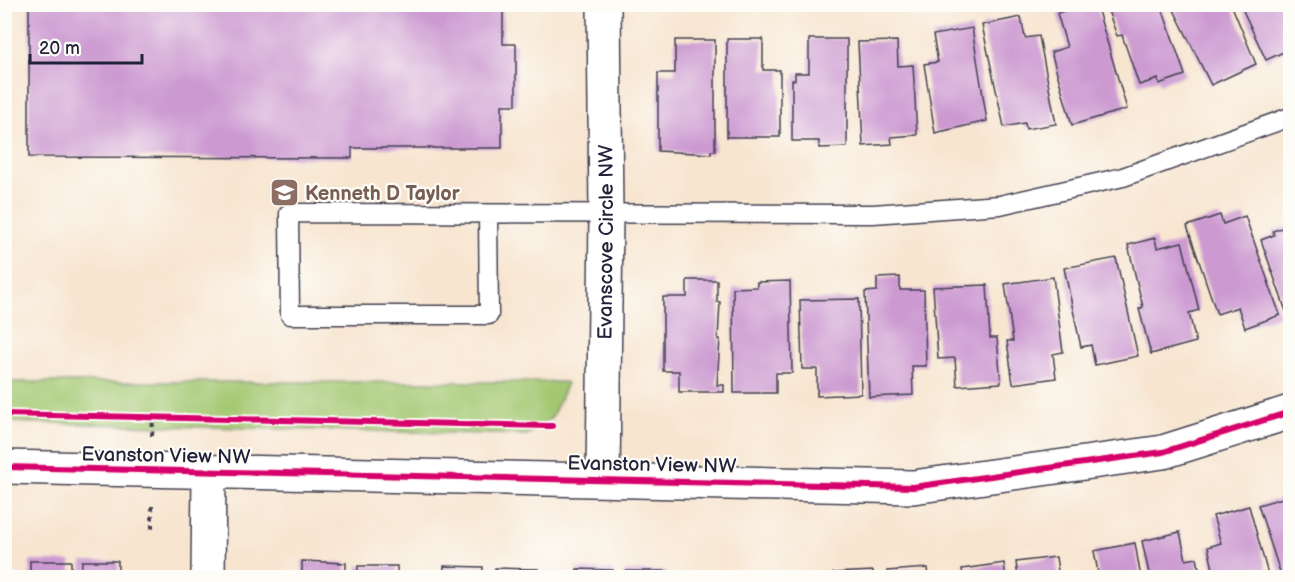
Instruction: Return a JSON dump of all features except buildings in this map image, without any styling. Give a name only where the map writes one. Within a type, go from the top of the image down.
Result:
[{"type":"street","name":"Evanscove Circle NW","points":[[603,478],[606,215],[604,4]]},
{"type":"street","name":"Evanston View NW","points":[[4,468],[603,478],[913,487],[1163,452],[1290,412]]},
{"type":"street","points":[[208,578],[209,472]]},
{"type":"lane","points":[[488,214],[489,315],[290,315],[289,213],[873,214],[1000,205],[1123,177],[1290,117]]},
{"type":"path","points":[[141,418],[164,419]]},
{"type":"green space","points":[[5,382],[567,383],[552,417],[527,435],[5,422]]},
{"type":"cycle path","points":[[4,467],[913,487],[1163,452],[1290,412]]},
{"type":"cycle path","points":[[4,414],[552,426]]},
{"type":"place","name":"Kenneth D Taylor","points":[[284,193]]}]
